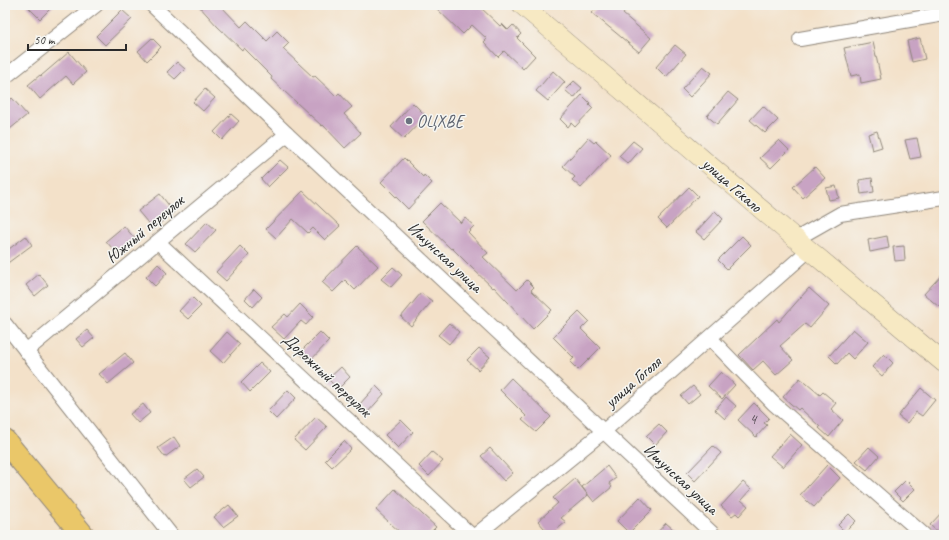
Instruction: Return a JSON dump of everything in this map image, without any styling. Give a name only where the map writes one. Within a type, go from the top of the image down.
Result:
[{"type":"highway","points":[[5,441],[83,535]]},
{"type":"main road","name":"улица Гекало","points":[[522,5],[944,363]]},
{"type":"street","points":[[5,77],[96,5]]},
{"type":"street","name":"Ишунская улица","points":[[152,5],[287,134],[714,535]]},
{"type":"street","points":[[800,39],[944,14]]},
{"type":"street","name":"Южный переулок","points":[[26,351],[287,134]]},
{"type":"street","name":"улица Гоголя","points":[[476,535],[604,431],[710,338],[802,244],[840,214],[944,198]]},
{"type":"street","name":"Дорожный переулок","points":[[158,242],[471,535]]},
{"type":"street","points":[[5,324],[171,535]]},
{"type":"street","points":[[710,338],[773,403],[924,535]]},
{"type":"building","points":[[26,5],[54,5],[40,19]]},
{"type":"building","points":[[198,5],[220,5],[241,27],[247,21],[267,41],[277,31],[289,43],[283,49],[336,96],[339,93],[352,107],[344,114],[361,133],[345,148],[323,125],[322,126],[271,79],[272,77],[243,48],[242,50],[217,26]]},
{"type":"building","points":[[433,5],[478,5],[500,26],[502,24],[508,30],[513,25],[521,34],[517,38],[535,56],[523,69],[504,51],[498,57],[484,42],[487,39],[472,25],[463,34]]},
{"type":"building","points":[[599,5],[621,5],[626,10],[623,14],[651,38],[639,52],[592,13]]},
{"type":"building","points":[[122,10],[132,19],[105,45],[96,36]]},
{"type":"building","points":[[152,38],[161,47],[147,61],[138,51]]},
{"type":"building","points":[[920,38],[925,59],[912,62],[907,41]]},
{"type":"building","points":[[873,42],[881,79],[861,83],[860,74],[851,76],[844,48]]},
{"type":"building","points":[[675,45],[686,54],[666,77],[656,67]]},
{"type":"building","points":[[69,52],[86,72],[73,84],[66,76],[40,99],[28,85]]},
{"type":"building","points":[[177,62],[185,69],[175,79],[167,72]]},
{"type":"building","points":[[703,66],[712,73],[690,97],[682,89]]},
{"type":"building","points":[[553,71],[565,82],[548,101],[536,91]]},
{"type":"building","points":[[574,81],[582,88],[574,98],[565,90]]},
{"type":"building","points":[[205,89],[215,98],[203,111],[193,102]]},
{"type":"building","points":[[728,92],[738,100],[717,124],[707,116]]},
{"type":"building","points":[[582,95],[593,108],[575,127],[571,123],[568,127],[560,119]]},
{"type":"building","points":[[12,98],[27,115],[10,129],[5,123],[5,105]]},
{"type":"building","points":[[413,103],[426,116],[404,139],[391,127]]},
{"type":"building","points":[[763,106],[778,120],[765,133],[750,120]]},
{"type":"building","points":[[231,114],[239,121],[222,140],[214,132]]},
{"type":"building","points":[[877,131],[882,147],[872,150],[868,134]]},
{"type":"building","points":[[588,138],[594,143],[596,141],[611,155],[581,188],[572,180],[575,177],[563,166]]},
{"type":"building","points":[[917,138],[921,157],[910,159],[905,140]]},
{"type":"building","points":[[779,140],[789,150],[771,168],[760,158]]},
{"type":"building","points":[[633,141],[642,148],[628,164],[619,156]]},
{"type":"building","points":[[404,158],[423,177],[424,175],[432,183],[408,209],[381,182]]},
{"type":"building","points":[[280,160],[288,167],[268,187],[261,179]]},
{"type":"building","points":[[815,167],[825,178],[803,198],[793,187]]},
{"type":"building","points":[[872,178],[874,192],[861,194],[859,180]]},
{"type":"building","points":[[836,186],[839,198],[829,200],[826,188]]},
{"type":"building","points":[[689,187],[698,196],[667,228],[658,219]]},
{"type":"building","points":[[303,191],[340,226],[325,240],[313,228],[308,233],[293,219],[276,238],[266,229]]},
{"type":"building","points":[[160,194],[174,212],[153,229],[138,211]]},
{"type":"building","points":[[440,203],[461,223],[465,218],[474,226],[468,232],[488,253],[483,257],[517,290],[527,280],[534,287],[531,290],[552,310],[533,329],[494,287],[493,288],[422,221]]},
{"type":"building","points":[[715,211],[723,219],[704,239],[696,232]]},
{"type":"building","points":[[207,222],[216,230],[195,252],[186,244]]},
{"type":"building","points":[[124,226],[136,240],[118,255],[106,241]]},
{"type":"building","points":[[26,236],[32,245],[5,265],[5,252]]},
{"type":"building","points":[[742,236],[751,245],[727,269],[718,260]]},
{"type":"building","points":[[887,236],[889,248],[870,252],[868,240]]},
{"type":"building","points":[[240,246],[249,255],[226,281],[216,272]]},
{"type":"building","points":[[357,246],[378,266],[355,290],[345,280],[333,292],[322,282]]},
{"type":"building","points":[[904,246],[905,260],[895,261],[893,247]]},
{"type":"building","points":[[158,264],[167,273],[155,286],[146,277]]},
{"type":"building","points":[[393,267],[402,275],[391,287],[381,279]]},
{"type":"building","points":[[944,272],[944,302],[939,307],[924,294]]},
{"type":"building","points":[[39,274],[48,285],[35,296],[26,285]]},
{"type":"building","points":[[809,288],[829,306],[810,328],[805,324],[780,346],[793,360],[776,375],[763,361],[753,370],[739,355],[777,319],[779,322]]},
{"type":"building","points":[[254,289],[262,297],[253,307],[245,299]]},
{"type":"building","points":[[421,293],[432,301],[411,326],[401,317]]},
{"type":"building","points":[[192,297],[201,306],[188,319],[179,311]]},
{"type":"building","points":[[300,304],[313,317],[306,325],[301,321],[284,339],[271,327],[285,314],[288,317]]},
{"type":"building","points":[[579,311],[589,321],[581,329],[600,348],[578,370],[570,362],[574,358],[553,337]]},
{"type":"building","points":[[449,323],[459,332],[449,344],[438,335]]},
{"type":"building","points":[[853,329],[868,342],[853,359],[847,353],[837,364],[829,356]]},
{"type":"building","points":[[87,330],[94,338],[83,347],[76,339]]},
{"type":"building","points":[[227,332],[240,344],[223,363],[210,351]]},
{"type":"building","points":[[320,332],[329,341],[309,362],[299,353]]},
{"type":"building","points":[[479,348],[490,357],[478,370],[467,360]]},
{"type":"building","points":[[125,353],[133,363],[108,384],[99,374]]},
{"type":"building","points":[[884,354],[893,363],[882,376],[872,367]]},
{"type":"building","points":[[260,363],[270,372],[250,392],[241,382]]},
{"type":"building","points":[[341,367],[350,377],[338,389],[328,379]]},
{"type":"building","points":[[721,372],[735,385],[722,399],[708,386]]},
{"type":"building","points":[[511,378],[551,417],[536,432],[522,420],[526,416],[500,390]]},
{"type":"building","points":[[800,378],[820,395],[823,392],[836,403],[831,409],[843,420],[829,437],[800,408],[798,410],[783,397]]},
{"type":"building","points":[[376,386],[384,394],[367,413],[359,405]]},
{"type":"building","points":[[693,386],[700,394],[688,404],[681,396]]},
{"type":"building","points":[[921,388],[935,400],[922,416],[916,412],[907,423],[898,416]]},
{"type":"building","points":[[288,390],[296,398],[276,419],[268,411]]},
{"type":"building","points":[[726,397],[736,406],[725,419],[715,410]]},
{"type":"building","points":[[754,403],[769,418],[764,423],[767,425],[756,437],[738,420]]},
{"type":"building","points":[[143,404],[150,413],[138,423],[130,414]]},
{"type":"building","points":[[316,417],[327,427],[305,450],[294,440]]},
{"type":"building","points":[[401,420],[413,432],[398,448],[385,435]]},
{"type":"building","points":[[659,424],[667,432],[655,445],[646,436]]},
{"type":"building","points":[[790,434],[802,445],[783,467],[770,456]]},
{"type":"building","points":[[174,437],[180,446],[165,457],[158,448]]},
{"type":"building","points":[[344,441],[351,449],[332,467],[325,460]]},
{"type":"building","points":[[713,446],[721,453],[695,481],[687,473]]},
{"type":"building","points":[[869,447],[879,456],[867,470],[856,461]]},
{"type":"building","points":[[490,448],[513,473],[504,481],[481,456]]},
{"type":"building","points":[[432,452],[443,461],[429,476],[419,466]]},
{"type":"building","points":[[827,465],[840,478],[814,507],[800,495]]},
{"type":"building","points":[[607,466],[616,478],[609,483],[612,487],[594,502],[582,487]]},
{"type":"building","points":[[197,469],[204,477],[191,487],[184,479]]},
{"type":"building","points":[[575,479],[588,495],[561,518],[566,522],[550,535],[538,521],[558,503],[553,498]]},
{"type":"building","points":[[906,480],[915,489],[903,501],[894,492]]},
{"type":"building","points":[[743,482],[751,489],[741,500],[748,506],[739,516],[736,513],[732,516],[721,506]]},
{"type":"building","points":[[395,489],[436,527],[428,535],[403,535],[376,510]]},
{"type":"building","points":[[640,497],[652,510],[629,533],[617,521]]},
{"type":"building","points":[[229,505],[238,516],[223,527],[214,517]]},
{"type":"building","points":[[944,510],[944,535],[941,535],[930,525]]},
{"type":"building","points":[[849,514],[856,521],[845,532],[838,525]]},
{"type":"building","points":[[666,523],[680,535],[655,535]]},
{"type":"place","name":"ОЦХВЕ","points":[[409,121]]}]
